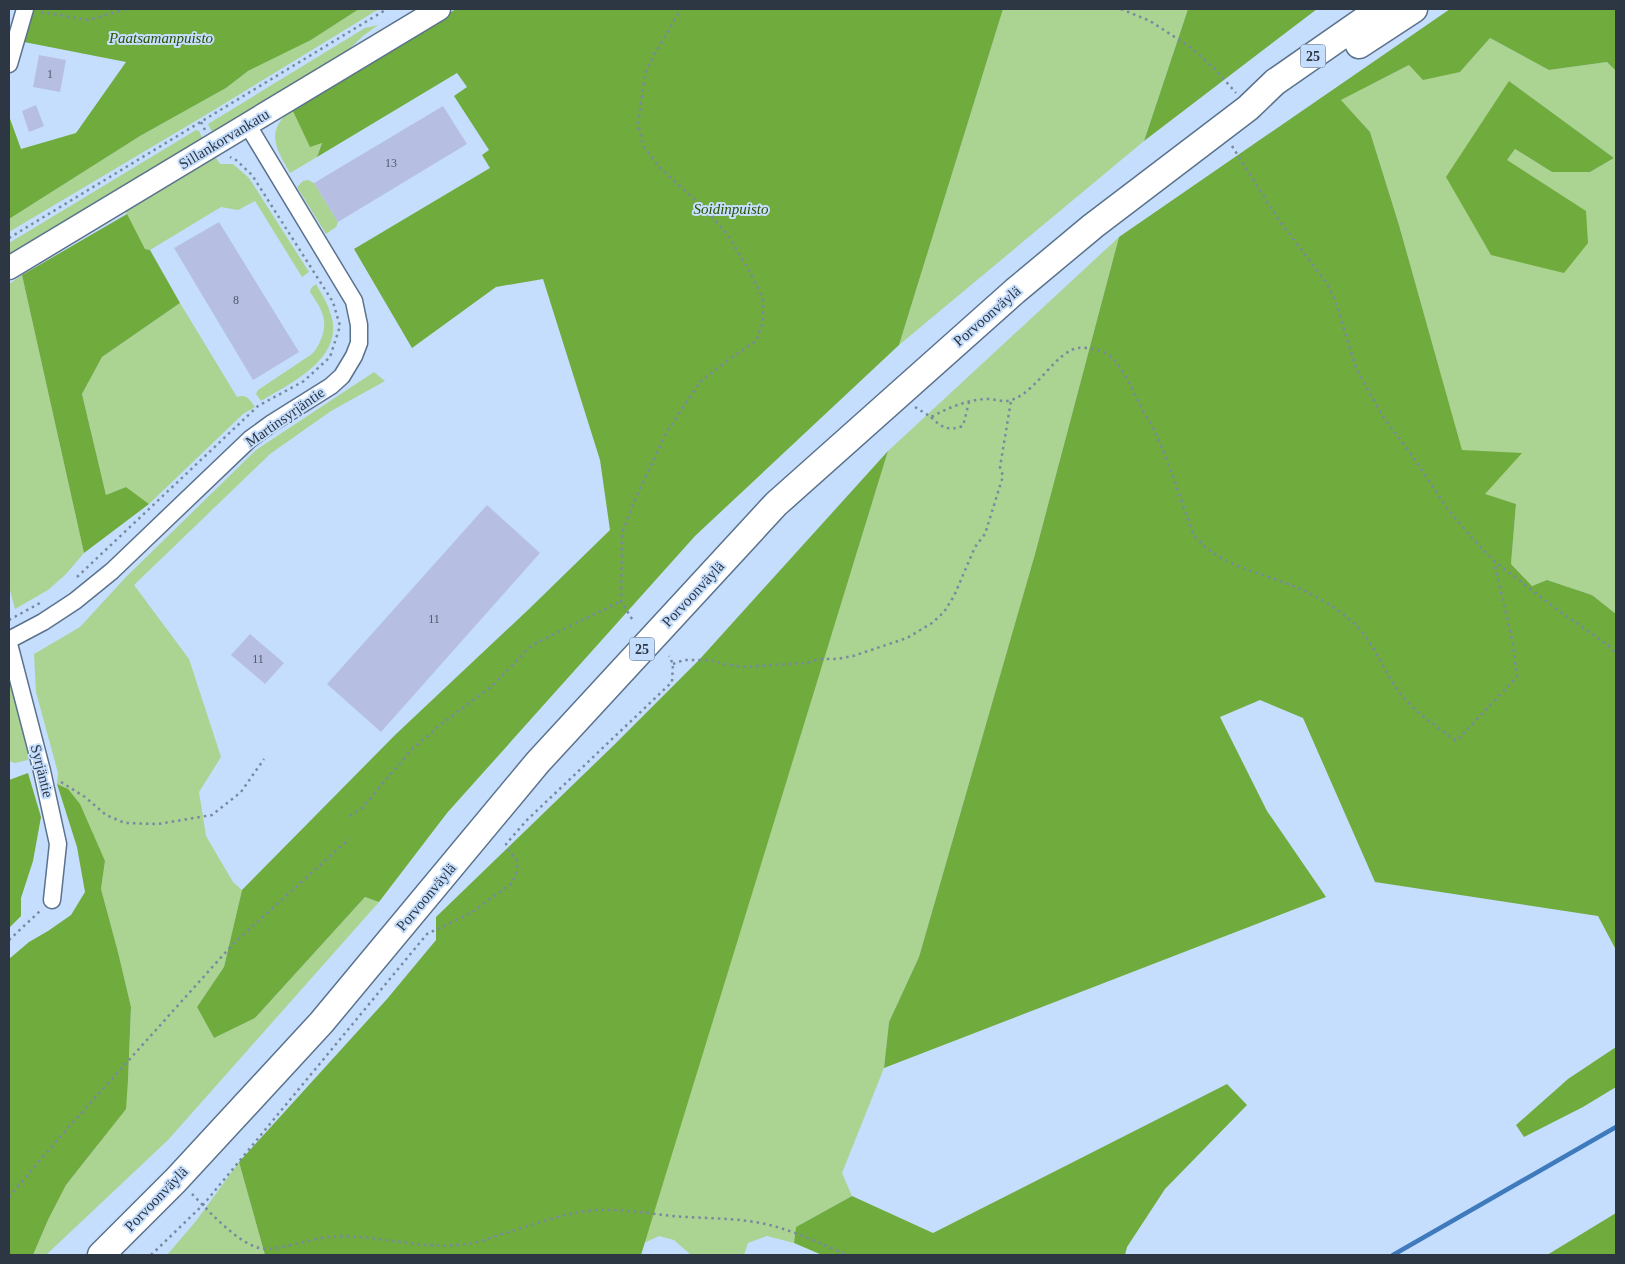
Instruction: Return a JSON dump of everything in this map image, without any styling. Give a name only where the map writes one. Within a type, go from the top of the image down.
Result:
[{"type":"highway","name":"Porvoonväylä","points":[[101,1255],[176,1180],[322,1023],[538,762],[776,504],[1015,291],[1079,238],[1248,108],[1276,82],[1380,9]]},
{"type":"highway","name":"Porvoonväylä","points":[[1248,108],[1278,98],[1414,9]]},
{"type":"main road","name":"Sillankorvankatu","points":[[9,268],[438,9]]},
{"type":"street","points":[[9,64],[25,9]]},
{"type":"street","name":"Martinsyrjäntie","points":[[9,640],[51,617],[75,601],[112,571],[250,439],[331,386],[342,376],[354,356],[359,343],[359,325],[354,301],[247,124]]},
{"type":"street","name":"Syrjäntie","points":[[9,644],[42,771],[58,844],[52,900]]},
{"type":"path","points":[[25,9],[88,20],[127,9]]},
{"type":"path","points":[[9,238],[387,9]]},
{"type":"path","points":[[632,619],[621,601],[622,533],[634,502],[666,433],[700,382],[756,341],[763,322],[763,298],[727,234],[704,208],[658,166],[644,145],[638,124],[645,74],[681,9]]},
{"type":"path","points":[[1121,9],[1150,21],[1190,46],[1215,68],[1248,108]]},
{"type":"path","points":[[1220,128],[1278,220],[1326,282],[1335,300],[1356,368],[1382,415],[1409,451],[1447,508],[1494,562],[1616,653]]},
{"type":"path","points":[[74,580],[258,406],[304,381],[330,357],[340,326],[334,302],[252,175],[236,160],[219,153],[214,144]]},
{"type":"path","points":[[931,417],[951,407],[968,402],[986,399],[1011,401],[1024,394],[1043,377],[1058,359],[1069,351],[1078,348],[1102,351],[1114,359],[1155,433],[1194,534],[1199,541],[1208,550],[1229,562],[1295,587],[1348,618],[1362,630],[1397,690],[1415,711],[1456,741],[1517,677],[1512,640],[1494,562]]},
{"type":"path","points":[[897,396],[931,417],[940,426],[952,430],[964,426],[968,402]]},
{"type":"path","points":[[673,664],[684,660],[710,660],[743,667],[757,667],[806,663],[819,659],[837,659],[864,653],[908,638],[932,623],[944,612],[954,596],[975,547],[984,534],[1004,476],[1000,467],[1011,401]]},
{"type":"path","points":[[9,620],[44,601]]},
{"type":"path","points":[[350,816],[362,808],[412,749],[492,686],[532,646],[621,601]]},
{"type":"path","points":[[151,1255],[203,1205],[427,934],[471,913],[512,883],[517,870],[517,860],[510,853],[506,844],[526,822],[672,682],[673,664],[669,656]]},
{"type":"path","points":[[42,771],[85,797],[106,815],[125,823],[158,824],[212,815],[241,792],[264,759]]},
{"type":"path","points":[[9,1198],[59,1138],[233,944],[349,839]]},
{"type":"path","points":[[9,940],[52,900]]},
{"type":"path","points":[[176,1180],[237,1236],[261,1248],[271,1249],[329,1237],[361,1237],[441,1246],[466,1244],[566,1215],[594,1210],[617,1209],[672,1216],[730,1220],[777,1227],[847,1255]]},
{"type":"green space","name":"Paatsamanpuisto","points":[[33,9],[359,9],[311,40],[248,71],[226,88],[140,136],[9,219],[9,116],[21,149],[76,133],[126,62],[24,42]]},
{"type":"green space","points":[[359,9],[379,9],[9,232],[9,219],[140,136],[226,88],[248,71],[311,40]]},
{"type":"green space","name":"Soidinpuisto","points":[[456,9],[1003,9],[899,345],[695,536],[447,813],[379,902],[365,897],[255,1018],[214,1038],[197,1007],[224,967],[242,890],[395,735],[610,530],[600,460],[543,279],[496,287],[412,348],[354,249],[490,168],[482,155],[489,150],[454,96],[467,87],[457,73],[317,157],[322,143],[310,147],[292,109]]},
{"type":"green space","points":[[1003,9],[1188,9],[1144,141],[899,345]]},
{"type":"green space","points":[[1188,9],[1317,9],[1144,141]]},
{"type":"green space","points":[[1450,9],[1616,9],[1616,71],[1607,62],[1549,70],[1490,38],[1460,72],[1423,80],[1409,65],[1341,100],[1370,132],[1399,225],[1462,450],[1522,453],[1485,494],[1516,504],[1511,564],[1532,586],[1547,580],[1592,595],[1616,614],[1616,950],[1598,916],[1375,882],[1303,718],[1260,700],[1220,717],[1267,811],[1326,897],[884,1068],[889,1022],[919,957],[1035,554],[1119,237]]},
{"type":"green space","points":[[378,25],[345,53],[215,133],[212,132],[208,124],[365,28]]},
{"type":"green space","points":[[1490,38],[1549,70],[1607,62],[1616,71],[1616,614],[1592,595],[1547,580],[1532,586],[1511,564],[1516,504],[1485,495],[1462,451],[1399,225],[1370,132],[1341,100],[1409,65],[1460,72]],"holes":[[[1509,81],[1614,158],[1590,172],[1552,172],[1515,149],[1507,160]]]},
{"type":"green space","points":[[1509,81],[1614,158],[1590,172],[1552,172],[1515,149],[1507,160],[1586,211],[1588,243],[1564,273],[1491,255],[1446,177]]},
{"type":"green space","points":[[292,109],[322,142],[317,157],[290,173],[280,155],[275,140],[278,125]]},
{"type":"green space","points":[[196,130],[199,131],[203,139],[9,257],[9,243]]},
{"type":"green space","points":[[214,155],[220,164],[233,164],[249,178],[309,272],[302,277],[255,201],[238,210],[221,207],[150,250],[145,249],[124,209]]},
{"type":"green space","points":[[308,180],[314,183],[338,222],[336,227],[326,234],[297,187],[303,181]]},
{"type":"green space","points":[[127,214],[145,249],[150,250],[180,303],[102,357],[82,394],[106,495],[126,487],[149,504],[84,553],[22,275]]},
{"type":"green space","points":[[1119,237],[1035,554],[919,957],[889,1022],[884,1068],[842,1173],[852,1196],[796,1227],[794,1243],[767,1236],[748,1243],[744,1255],[691,1255],[674,1240],[659,1236],[644,1243],[888,451]]},
{"type":"green space","points":[[22,275],[84,553],[66,574],[48,590],[15,609],[9,587],[9,284]]},
{"type":"green space","points":[[316,284],[330,312],[333,328],[331,342],[324,355],[314,366],[261,401],[256,394],[258,390],[312,354],[321,340],[324,318],[310,292],[311,288]]},
{"type":"green space","points":[[180,303],[237,397],[246,397],[255,407],[243,414],[149,504],[126,487],[106,495],[82,394],[102,357]]},
{"type":"green space","points":[[374,372],[385,381],[331,411],[270,454],[134,585],[189,659],[221,757],[199,792],[206,836],[233,882],[242,890],[224,967],[197,1007],[214,1038],[255,1018],[365,897],[379,902],[168,1140],[46,1255],[33,1255],[66,1185],[97,1146],[128,1080],[131,1007],[101,889],[105,861],[68,789],[57,784],[58,773],[36,692],[34,654],[80,627],[126,577],[256,450]]},
{"type":"green space","points":[[888,451],[641,1255],[265,1255],[239,1162],[387,999],[436,940],[436,917],[699,660]]},
{"type":"green space","points":[[9,682],[29,757],[28,760],[15,763],[9,761]]},
{"type":"green space","points":[[28,773],[41,817],[33,861],[21,898],[21,916],[9,928],[9,780]]},
{"type":"green space","points":[[57,784],[68,789],[80,804],[105,861],[101,889],[131,1007],[126,1109],[66,1185],[33,1255],[9,1255],[9,959],[29,942],[71,915],[85,892],[77,847]]},
{"type":"green space","points":[[1616,1047],[1616,1087],[1583,1107],[1524,1137],[1516,1125],[1568,1079]]},
{"type":"green space","points":[[1227,1084],[1247,1105],[1165,1189],[1127,1247],[1125,1255],[822,1255],[794,1243],[796,1227],[852,1196],[933,1233]]},
{"type":"green space","points":[[239,1162],[265,1255],[167,1255],[196,1221]]},
{"type":"green space","points":[[1616,1213],[1616,1255],[1547,1255]]},
{"type":"building","points":[[39,55],[66,60],[60,92],[33,87]]},
{"type":"building","points":[[36,105],[44,126],[29,132],[22,111]]},
{"type":"building","points":[[443,106],[467,144],[338,222],[314,183]]},
{"type":"building","points":[[219,222],[299,352],[253,380],[174,248]]},
{"type":"building","points":[[487,505],[540,553],[381,732],[327,684]]},
{"type":"building","points":[[250,634],[284,663],[265,684],[231,655]]},
{"type":"waterway","points":[[1393,1255],[1616,1127]]}]
